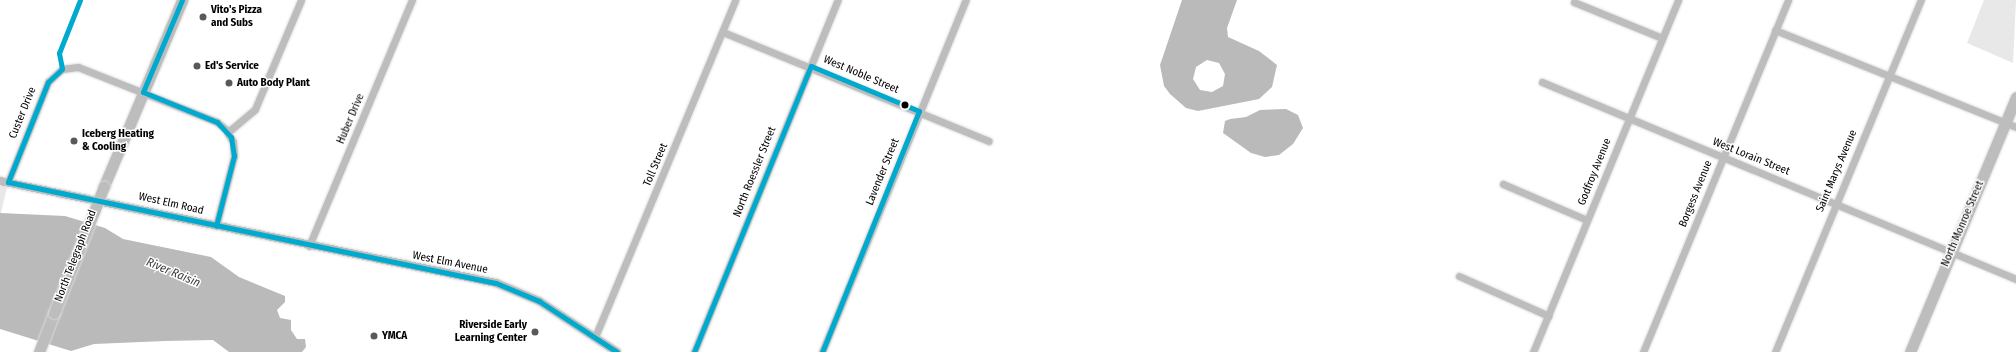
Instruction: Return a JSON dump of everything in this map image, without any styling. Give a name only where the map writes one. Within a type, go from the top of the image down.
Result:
[{"type":"main road","name":"North Telegraph Road","points":[[39,352],[104,186],[182,0]]},
{"type":"main road","name":"North Monroe Street","points":[[1910,352],[1951,252],[2011,125],[2016,97]]},
{"type":"street","points":[[216,226],[234,156],[228,132],[255,109],[300,0]]},
{"type":"street","name":"Huber Drive","points":[[309,246],[412,0]]},
{"type":"street","name":"Toll Street","points":[[595,337],[736,0]]},
{"type":"street","name":"North Roessler Street","points":[[694,352],[838,0]]},
{"type":"street","name":"Lavender Street","points":[[822,352],[919,111],[966,0]]},
{"type":"street","name":"Godfroy Avenue","points":[[1533,352],[1678,0]]},
{"type":"street","name":"Borgess Avenue","points":[[1643,352],[1722,157],[1788,0]]},
{"type":"street","name":"Saint Marys Avenue","points":[[1775,352],[1835,203],[1920,0]]},
{"type":"street","points":[[1574,2],[1662,38]]},
{"type":"street","points":[[1775,30],[2011,125]]},
{"type":"street","name":"West Noble Street","points":[[723,32],[811,66],[989,142]]},
{"type":"street","name":"Custer Drive","points":[[4,181],[44,91],[57,73],[78,67],[217,122],[228,132]]},
{"type":"street","name":"West Lorain Street","points":[[1542,82],[2016,279]]},
{"type":"street","name":"West Elm Road","points":[[4,181],[98,199],[309,246]]},
{"type":"street","points":[[1503,184],[1588,220]]},
{"type":"street","name":"West Elm Avenue","points":[[309,246],[496,283],[539,301],[617,352]]},
{"type":"street","points":[[1459,276],[1549,316]]},
{"type":"shaded area","points":[[1984,0],[2016,0],[2013,63],[1967,43]]},
{"type":"shaded area","points":[[0,186],[7,187],[1,213],[0,213]]},
{"type":"water","points":[[1182,0],[1237,0],[1227,28],[1228,37],[1259,51],[1277,65],[1272,87],[1259,99],[1198,111],[1186,108],[1170,94],[1164,86],[1160,65]],"holes":[[[1207,60],[1219,63],[1225,74],[1223,86],[1212,92],[1200,90],[1193,79],[1196,67]]]},
{"type":"water","points":[[1286,109],[1298,115],[1303,128],[1293,144],[1279,155],[1265,157],[1251,153],[1223,133],[1225,121],[1230,119],[1246,117],[1260,110]]},
{"type":"water","name":"River Raisin","points":[[0,213],[65,216],[105,228],[123,239],[211,257],[239,277],[285,296],[285,302],[277,310],[280,318],[291,320],[291,330],[297,339],[305,339],[306,347],[302,352],[229,352],[213,340],[94,344],[71,351],[0,329]]},
{"type":"transit line","points":[[80,0],[59,53],[62,69],[48,82],[8,182],[496,283],[539,301],[617,352]]},
{"type":"transit line","points":[[182,0],[143,92],[217,122],[231,137],[234,156],[216,226]]},
{"type":"transit line","points":[[694,352],[811,66],[919,111],[822,352]]},
{"type":"place","name":"Vito's Pizza and Subs","points":[[203,17]]},
{"type":"place","name":"Ed's Service","points":[[197,66]]},
{"type":"place","name":"Auto Body Plant","points":[[229,83]]},
{"type":"place","name":"Iceberg Heating & Cooling","points":[[74,141]]},
{"type":"place","name":"Riverside Early Learning Center","points":[[535,332]]},
{"type":"place","name":"YMCA","points":[[374,336]]}]
